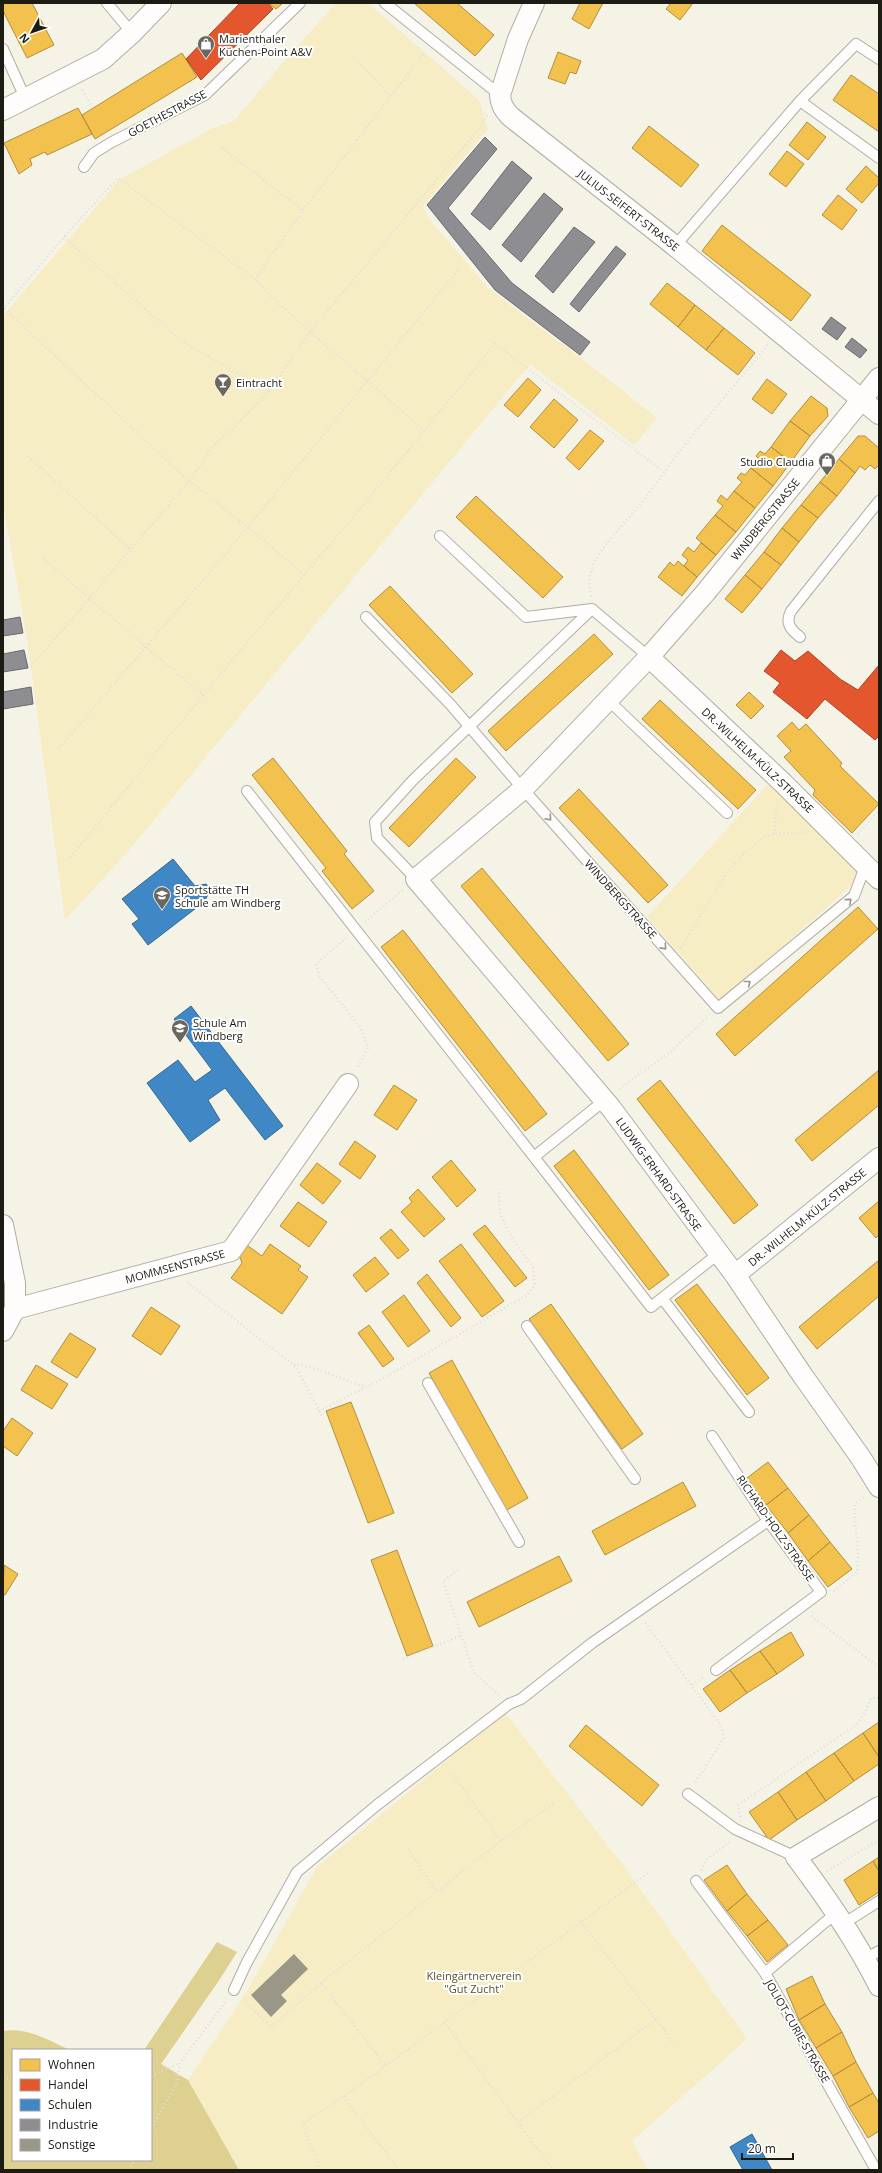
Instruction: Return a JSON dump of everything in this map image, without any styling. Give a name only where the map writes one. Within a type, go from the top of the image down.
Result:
[{"type":"street","points":[[3,110],[26,100],[103,59],[132,33],[160,3]]},
{"type":"street","points":[[500,95],[518,39],[534,3]]},
{"type":"street","name":"JULIUS-SEIFERT-STRASSE","points":[[500,95],[500,103],[511,117],[675,246],[778,333],[879,414]]},
{"type":"street","name":"WINDBERGSTRASSE","points":[[416,879],[523,789],[649,657],[706,592],[879,378]]},
{"type":"street","name":"DR.-WILHELM-KÜLZ-STRASSE","points":[[649,657],[783,783],[872,872]]},
{"type":"street","name":"LUDWIG-ERHARD-STRASSE","points":[[416,879],[605,1100],[735,1275],[803,1376],[861,1458],[879,1487]]},
{"type":"street","name":"MOMMSENSTRASSE","points":[[15,1309],[230,1251],[348,1084]]},
{"type":"street","name":"DR.-WILHELM-KÜLZ-STRASSE","points":[[735,1275],[879,1158]]},
{"type":"street","points":[[3,1225],[15,1284],[15,1309],[3,1331]]},
{"type":"street","points":[[879,1807],[796,1857],[839,1918],[872,1955],[879,1986]]},
{"type":"lane","points":[[107,3],[132,33]]},
{"type":"lane","name":"GOETHESTRASSE","points":[[84,167],[94,153],[112,142],[205,95],[300,3]]},
{"type":"lane","name":"JULIUS-SEIFERT-STRASSE","points":[[385,3],[500,95]]},
{"type":"lane","points":[[675,246],[800,101],[856,44],[879,59]]},
{"type":"lane","points":[[3,49],[26,100]]},
{"type":"lane","points":[[800,101],[879,158]]},
{"type":"lane","points":[[800,637],[789,626],[788,619],[792,611],[879,501]]},
{"type":"lane","points":[[440,536],[526,617],[592,608],[649,657]]},
{"type":"lane","points":[[416,879],[377,838],[375,822],[413,780],[592,608]]},
{"type":"lane","name":"WINDBERGSTRASSE","points":[[366,617],[469,725],[523,789],[718,1008]]},
{"type":"lane","points":[[608,700],[728,813]]},
{"type":"lane","points":[[247,791],[355,931],[651,1307],[718,1254]]},
{"type":"lane","name":"DR.-WILHELM-KÜLZ-STRASSE","points":[[718,1008],[854,896],[872,872]]},
{"type":"lane","points":[[534,1157],[605,1100]]},
{"type":"lane","points":[[662,1298],[749,1412]]},
{"type":"lane","points":[[527,1326],[635,1479]]},
{"type":"lane","points":[[428,1384],[519,1542]]},
{"type":"lane","name":"RICHARD-HOLZ-STRASSE","points":[[712,1436],[768,1520],[821,1592],[716,1670]]},
{"type":"lane","points":[[234,1990],[247,1962],[297,1872],[377,1805],[509,1704],[521,1699],[592,1643],[768,1520]]},
{"type":"lane","points":[[688,1794],[742,1833],[796,1857]]},
{"type":"lane","points":[[696,1881],[765,1973]]},
{"type":"lane","name":"JOLIOT-CURIE-STRASSE","points":[[876,2170],[765,1973],[839,1918],[879,1901]]},
{"type":"path","points":[[255,278],[303,210],[434,41]]},
{"type":"path","points":[[352,56],[391,96]]},
{"type":"path","points":[[74,75],[93,108]]},
{"type":"path","points":[[31,667],[88,598],[189,481],[214,445],[234,428],[269,391],[310,332],[477,131],[500,95]]},
{"type":"path","points":[[222,148],[303,210]]},
{"type":"path","points":[[304,575],[248,527],[189,481],[4,309],[64,237],[118,178],[255,278],[278,303],[310,332],[423,430]]},
{"type":"path","points":[[64,237],[181,341],[269,391]]},
{"type":"path","points":[[59,748],[248,527],[459,269]]},
{"type":"path","points":[[592,608],[590,579],[594,562],[606,544],[643,501],[682,448],[778,333]]},
{"type":"path","points":[[69,859],[203,695],[495,344],[664,472]]},
{"type":"path","points":[[28,456],[130,549]]},
{"type":"path","points":[[43,558],[203,695]]},
{"type":"path","points":[[774,834],[775,808],[783,783]]},
{"type":"path","points":[[845,845],[864,828],[879,810]]},
{"type":"path","points":[[674,958],[693,931],[727,872],[764,837],[774,834],[816,831],[824,823]]},
{"type":"path","points":[[348,1084],[368,1048],[361,1028],[320,977],[316,964],[416,879]]},
{"type":"path","points":[[605,1100],[670,1052],[718,1008]]},
{"type":"path","points":[[319,1411],[366,1387],[515,1303],[526,1295],[535,1285],[533,1268],[511,1236],[500,1214],[499,1189]]},
{"type":"path","points":[[168,1267],[296,1367],[322,1416]]},
{"type":"path","points":[[292,1364],[311,1368],[366,1387]]},
{"type":"path","points":[[821,1592],[830,1595],[857,1572],[858,1559],[854,1521],[855,1504],[879,1487]]},
{"type":"path","points":[[458,1570],[443,1581],[460,1636],[474,1673],[509,1704]]},
{"type":"path","points":[[799,1608],[879,1667]]},
{"type":"path","points":[[637,1613],[720,1724],[724,1738],[688,1794]]},
{"type":"path","points":[[403,1659],[460,1636]]},
{"type":"path","points":[[696,1881],[707,1859],[742,1833],[738,1805],[856,1725],[865,1713],[871,1698],[879,1698]]},
{"type":"path","points":[[453,1775],[501,1841]]},
{"type":"path","points":[[152,2076],[180,2063],[234,1990],[272,2027],[321,1983],[501,1841],[553,1804]]},
{"type":"path","points":[[813,1880],[879,1840]]},
{"type":"path","points":[[408,1850],[437,1892]]},
{"type":"path","points":[[321,2170],[302,2124],[343,2097],[580,1921],[648,1873]]},
{"type":"path","points":[[580,1921],[674,2044]]},
{"type":"path","points":[[321,1983],[385,2065]]},
{"type":"path","points":[[517,2123],[656,2019]]},
{"type":"path","points":[[444,2022],[553,2170]]},
{"type":"path","points":[[152,2127],[178,2080],[180,2063]]},
{"type":"path","points":[[343,2097],[399,2170]]},
{"type":"path","points":[[129,2170],[134,2161]]},
{"type":"green space","points":[[336,3],[368,3],[479,100],[488,129],[423,206],[429,219],[488,288],[657,418],[634,445],[530,364],[130,849],[65,920],[28,645],[3,503],[3,316],[119,180],[213,128],[234,121],[285,60]]},
{"type":"green space","points":[[768,784],[856,867],[858,875],[853,884],[721,1001],[647,917]]},
{"type":"green space","name":"Kleingärtnerverein \"Gut Zucht\"","points":[[505,1713],[626,1869],[747,2039],[632,2141],[648,2170],[239,2170],[188,2080],[247,1991],[317,1867]]},
{"type":"shaded area","points":[[217,1942],[237,1952],[161,2064],[188,2080],[239,2170],[3,2170],[3,2031],[12,2030],[37,2035],[68,2049],[12,2049],[12,2161],[152,2161],[152,2049],[145,2049]]},
{"type":"building: Wohnen","points":[[3,3],[32,3],[54,45],[27,58],[3,11]]},
{"type":"building: Wohnen","points":[[268,3],[283,3],[276,9]]},
{"type":"building: Wohnen","points":[[414,3],[457,3],[494,35],[475,56]]},
{"type":"building: Wohnen","points":[[580,3],[603,3],[589,29],[572,19]]},
{"type":"building: Wohnen","points":[[671,3],[693,3],[680,20],[666,9]]},
{"type":"building: Wohnen","points":[[558,52],[581,61],[576,74],[570,72],[565,84],[548,78]]},
{"type":"building: Wohnen","points":[[182,53],[197,77],[95,139],[82,115]]},
{"type":"building: Wohnen","points":[[851,75],[879,94],[879,132],[833,100]]},
{"type":"building: Wohnen","points":[[78,108],[92,134],[47,155],[45,152],[30,159],[32,165],[19,174],[4,143]]},
{"type":"building: Wohnen","points":[[807,122],[826,137],[808,160],[789,145]]},
{"type":"building: Wohnen","points":[[649,126],[699,165],[681,187],[632,148]]},
{"type":"building: Wohnen","points":[[787,151],[804,164],[786,187],[769,174]]},
{"type":"building: Wohnen","points":[[866,166],[879,178],[879,183],[862,203],[846,189]]},
{"type":"building: Wohnen","points":[[838,195],[857,210],[842,230],[822,215]]},
{"type":"building: Wohnen","points":[[722,225],[811,295],[791,321],[702,251]]},
{"type":"building: Wohnen","points":[[667,283],[695,305],[678,327],[650,304]]},
{"type":"building: Wohnen","points":[[695,305],[724,328],[706,350],[678,327]]},
{"type":"building: Wohnen","points":[[724,328],[755,353],[738,375],[706,350]]},
{"type":"building: Wohnen","points":[[528,378],[541,390],[518,417],[504,405]]},
{"type":"building: Wohnen","points":[[767,379],[787,394],[772,414],[752,399]]},
{"type":"building: Wohnen","points":[[811,396],[827,408],[828,416],[810,436],[790,421]]},
{"type":"building: Wohnen","points":[[554,399],[578,420],[554,448],[530,427]]},
{"type":"building: Wohnen","points":[[790,421],[810,436],[791,462],[771,447]]},
{"type":"building: Wohnen","points":[[590,430],[604,441],[579,470],[566,458]]},
{"type":"building: Wohnen","points":[[858,436],[865,436],[879,448],[879,465],[875,469],[870,465],[865,470],[860,466],[855,473],[839,459]]},
{"type":"building: Wohnen","points":[[771,447],[791,462],[773,486],[751,468],[758,458],[756,456],[760,451],[765,454]]},
{"type":"building: Wohnen","points":[[839,459],[855,473],[837,496],[820,482]]},
{"type":"building: Wohnen","points":[[751,468],[773,486],[755,508],[734,491],[742,482],[737,478],[741,473],[745,475]]},
{"type":"building: Wohnen","points":[[820,482],[837,496],[818,518],[801,505]]},
{"type":"building: Wohnen","points":[[734,491],[755,508],[736,532],[715,515],[723,506],[717,501],[721,495],[727,500]]},
{"type":"building: Wohnen","points":[[476,496],[563,577],[543,598],[456,517]]},
{"type":"building: Wohnen","points":[[801,505],[818,518],[799,542],[782,528]]},
{"type":"building: Wohnen","points":[[715,515],[736,532],[716,555],[696,538]]},
{"type":"building: Wohnen","points":[[782,528],[799,542],[781,565],[764,552]]},
{"type":"building: Wohnen","points":[[701,543],[716,555],[697,577],[684,566],[688,560],[682,555],[688,547],[694,552]]},
{"type":"building: Wohnen","points":[[764,552],[781,565],[762,589],[745,575]]},
{"type":"building: Wohnen","points":[[678,561],[697,577],[682,596],[658,577],[670,562],[674,566]]},
{"type":"building: Wohnen","points":[[745,575],[762,589],[742,613],[725,599]]},
{"type":"building: Wohnen","points":[[390,586],[473,674],[452,693],[369,605]]},
{"type":"building: Wohnen","points":[[594,634],[613,654],[506,751],[488,731]]},
{"type":"building: Wohnen","points":[[749,692],[764,706],[751,719],[736,705]]},
{"type":"building: Wohnen","points":[[660,700],[756,790],[738,809],[642,719]]},
{"type":"building: Wohnen","points":[[792,722],[799,730],[806,724],[842,763],[840,766],[879,804],[852,833],[813,795],[815,790],[784,757],[791,751],[777,736]]},
{"type":"building: Wohnen","points":[[273,758],[347,851],[344,854],[374,891],[352,909],[322,871],[326,868],[252,775]]},
{"type":"building: Wohnen","points":[[456,758],[476,777],[409,847],[389,828]]},
{"type":"building: Wohnen","points":[[579,789],[668,885],[648,903],[559,808]]},
{"type":"building: Wohnen","points":[[482,868],[629,1044],[608,1061],[461,886]]},
{"type":"building: Wohnen","points":[[858,907],[878,929],[735,1056],[716,1034]]},
{"type":"building: Wohnen","points":[[403,930],[547,1114],[525,1131],[381,947]]},
{"type":"building: Wohnen","points":[[879,1070],[879,1105],[812,1161],[795,1140]]},
{"type":"building: Wohnen","points":[[660,1080],[758,1205],[734,1224],[637,1099]]},
{"type":"building: Wohnen","points":[[394,1085],[417,1100],[397,1130],[374,1115]]},
{"type":"building: Wohnen","points":[[355,1141],[376,1156],[360,1179],[339,1164]]},
{"type":"building: Wohnen","points":[[574,1150],[669,1275],[649,1290],[554,1166]]},
{"type":"building: Wohnen","points":[[451,1160],[476,1190],[457,1207],[432,1177]]},
{"type":"building: Wohnen","points":[[317,1163],[341,1181],[323,1204],[300,1185]]},
{"type":"building: Wohnen","points":[[418,1189],[445,1219],[424,1237],[401,1212],[412,1202],[409,1198]]},
{"type":"building: Wohnen","points":[[879,1201],[879,1235],[876,1238],[859,1218]]},
{"type":"building: Wohnen","points":[[298,1202],[327,1222],[309,1247],[280,1226]]},
{"type":"building: Wohnen","points":[[485,1225],[527,1278],[515,1287],[473,1234]]},
{"type":"building: Wohnen","points":[[391,1229],[409,1250],[398,1259],[380,1238]]},
{"type":"building: Wohnen","points":[[244,1243],[262,1256],[270,1244],[301,1266],[298,1270],[308,1277],[282,1314],[231,1278],[242,1263],[238,1252]]},
{"type":"building: Wohnen","points":[[461,1244],[504,1301],[482,1317],[439,1261]]},
{"type":"building: Wohnen","points":[[375,1257],[389,1274],[366,1292],[353,1275]]},
{"type":"building: Wohnen","points":[[879,1260],[879,1296],[817,1349],[799,1327]]},
{"type":"building: Wohnen","points":[[427,1274],[461,1318],[451,1327],[417,1283]]},
{"type":"building: Wohnen","points":[[697,1284],[769,1378],[747,1395],[675,1300]]},
{"type":"building: Wohnen","points":[[404,1295],[430,1331],[408,1347],[382,1312]]},
{"type":"building: Wohnen","points":[[551,1304],[643,1434],[622,1449],[529,1319]]},
{"type":"building: Wohnen","points":[[151,1307],[180,1326],[161,1355],[132,1336]]},
{"type":"building: Wohnen","points":[[369,1325],[394,1359],[383,1367],[358,1333]]},
{"type":"building: Wohnen","points":[[70,1333],[96,1349],[77,1378],[51,1362]]},
{"type":"building: Wohnen","points":[[452,1360],[528,1498],[505,1511],[429,1373]]},
{"type":"building: Wohnen","points":[[36,1365],[68,1384],[52,1409],[21,1390]]},
{"type":"building: Wohnen","points":[[351,1402],[394,1513],[368,1523],[326,1411]]},
{"type":"building: Wohnen","points":[[12,1418],[33,1433],[17,1456],[3,1446],[3,1431]]},
{"type":"building: Wohnen","points":[[768,1462],[788,1488],[766,1505],[747,1478]]},
{"type":"building: Wohnen","points":[[683,1482],[696,1506],[605,1555],[592,1531]]},
{"type":"building: Wohnen","points":[[788,1488],[809,1515],[788,1533],[766,1505]]},
{"type":"building: Wohnen","points":[[809,1515],[830,1542],[808,1561],[788,1533]]},
{"type":"building: Wohnen","points":[[830,1542],[852,1569],[828,1587],[808,1561]]},
{"type":"building: Wohnen","points":[[397,1550],[433,1646],[407,1656],[371,1560]]},
{"type":"building: Wohnen","points":[[559,1556],[572,1581],[479,1627],[467,1602]]},
{"type":"building: Wohnen","points":[[4,1565],[18,1574],[5,1595],[3,1594]]},
{"type":"building: Wohnen","points":[[791,1632],[804,1655],[777,1674],[760,1651]]},
{"type":"building: Wohnen","points":[[760,1651],[777,1674],[747,1693],[730,1670]]},
{"type":"building: Wohnen","points":[[730,1670],[747,1693],[720,1712],[703,1689]]},
{"type":"building: Wohnen","points":[[879,1722],[879,1757],[863,1733]]},
{"type":"building: Wohnen","points":[[586,1725],[659,1785],[642,1806],[569,1746]]},
{"type":"building: Wohnen","points":[[863,1733],[879,1757],[879,1764],[854,1781],[834,1753]]},
{"type":"building: Wohnen","points":[[834,1753],[854,1781],[826,1801],[806,1772]]},
{"type":"building: Wohnen","points":[[806,1772],[826,1801],[797,1820],[778,1792]]},
{"type":"building: Wohnen","points":[[778,1792],[797,1820],[769,1840],[749,1812]]},
{"type":"building: Wohnen","points":[[879,1857],[879,1871],[873,1861]]},
{"type":"building: Wohnen","points":[[873,1861],[879,1871],[879,1892],[859,1905],[844,1880]]},
{"type":"building: Wohnen","points":[[727,1865],[747,1894],[727,1911],[704,1880]]},
{"type":"building: Wohnen","points":[[747,1894],[768,1920],[747,1936],[727,1911]]},
{"type":"building: Wohnen","points":[[768,1920],[788,1945],[767,1962],[747,1936]]},
{"type":"building: Wohnen","points":[[812,1976],[825,2004],[799,2020],[786,1989]]},
{"type":"building: Wohnen","points":[[825,2004],[842,2032],[816,2048],[799,2020]]},
{"type":"building: Wohnen","points":[[842,2032],[856,2062],[833,2076],[816,2048]]},
{"type":"building: Wohnen","points":[[856,2062],[873,2093],[849,2107],[833,2076]]},
{"type":"building: Wohnen","points":[[873,2093],[879,2103],[879,2131],[868,2138],[849,2107]]},
{"type":"building: Handel","points":[[240,3],[268,3],[273,9],[201,80],[186,59]]},
{"type":"building: Handel","points":[[781,650],[795,661],[808,651],[840,679],[858,690],[879,665],[879,736],[875,740],[825,699],[807,719],[773,692],[780,683],[764,671]]},
{"type":"building: Schulen","name":"Sportstätte TH Schule am Windberg","points":[[173,859],[195,886],[206,884],[211,889],[204,902],[148,945],[132,924],[139,919],[122,899]]},
{"type":"building: Schulen","name":"Schule Am Windberg","points":[[191,1006],[283,1126],[265,1140],[225,1088],[208,1100],[220,1120],[190,1142],[147,1083],[178,1060],[195,1082],[212,1070],[174,1019]]},
{"type":"building: Schulen","points":[[752,2134],[772,2170],[743,2170],[730,2147]]},
{"type":"building: Industrie","points":[[485,137],[497,149],[448,208],[512,283],[590,342],[580,355],[495,290],[427,205]]},
{"type":"building: Industrie","points":[[512,161],[532,178],[490,230],[471,214]]},
{"type":"building: Industrie","points":[[544,193],[563,209],[521,262],[502,245]]},
{"type":"building: Industrie","points":[[574,227],[595,242],[553,293],[535,276]]},
{"type":"building: Industrie","points":[[616,246],[626,254],[579,312],[570,304]]},
{"type":"building: Industrie","points":[[831,317],[846,328],[837,340],[822,329]]},
{"type":"building: Industrie","points":[[852,338],[867,350],[860,358],[845,347]]},
{"type":"building: Industrie","points":[[20,617],[23,633],[3,636],[3,620]]},
{"type":"building: Industrie","points":[[24,650],[28,668],[3,672],[3,654]]},
{"type":"building: Industrie","points":[[31,687],[33,704],[3,709],[3,692]]},
{"type":"building: Sonstige","points":[[294,1954],[308,1969],[281,1995],[287,2001],[271,2017],[251,1995]]},
{"type":"place","name":"Marienthaler Küchen-Point A&V","points":[[206,59]]},
{"type":"place","name":"Eintracht","points":[[223,397]]},
{"type":"place","name":"Studio Claudia","points":[[827,476]]},
{"type":"place","name":"Sportstätte TH Schule am Windberg","points":[[162,910]]},
{"type":"place","name":"Schule Am Windberg","points":[[180,1043]]}]
